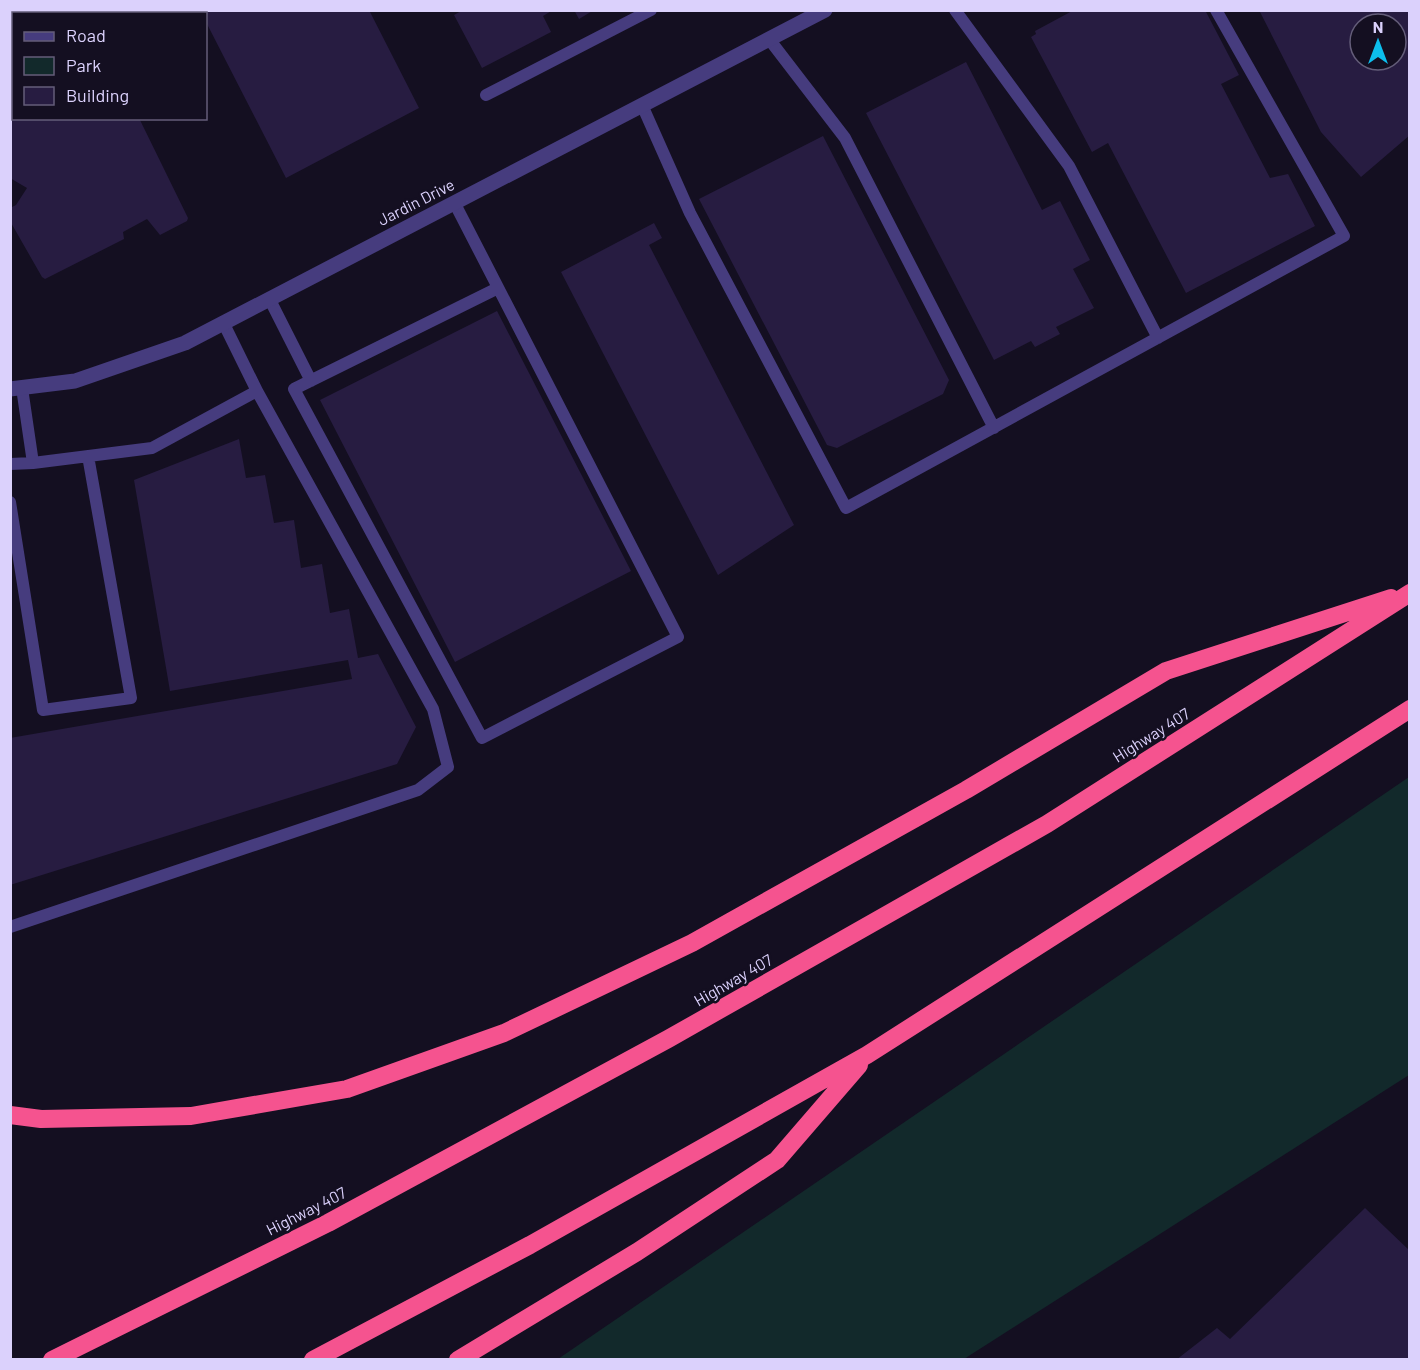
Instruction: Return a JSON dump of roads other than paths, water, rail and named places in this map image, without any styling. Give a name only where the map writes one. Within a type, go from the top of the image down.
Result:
[{"type":"highway","points":[[10,1115],[41,1119],[191,1116],[347,1089],[504,1033],[702,937],[966,790],[1166,671],[1410,593]]},
{"type":"highway","name":"Highway 407","points":[[52,1359],[328,1223],[668,1039],[1047,824],[1410,593]]},
{"type":"highway","points":[[313,1359],[530,1245],[867,1055],[1410,709]]},
{"type":"highway","points":[[458,1359],[637,1252],[777,1160],[867,1055]]},
{"type":"street","name":"Jardin Drive","points":[[16,389],[75,381],[156,354],[270,300],[825,10]]},
{"type":"lane","points":[[486,95],[651,10]]},
{"type":"lane","points":[[955,10],[1069,166],[1158,338]]},
{"type":"lane","points":[[642,105],[690,213],[846,508],[1344,236],[1216,10]]},
{"type":"lane","points":[[769,39],[845,138],[994,428]]},
{"type":"lane","points":[[454,202],[678,637],[482,738],[294,389],[498,288]]},
{"type":"lane","points":[[270,300],[310,381]]},
{"type":"lane","points":[[10,927],[417,790],[448,767],[433,709],[257,391],[223,322]]},
{"type":"lane","points":[[16,389],[33,463]]},
{"type":"lane","points":[[10,464],[152,448],[257,391]]},
{"type":"lane","points":[[10,502],[43,710],[131,698],[88,456]]}]
